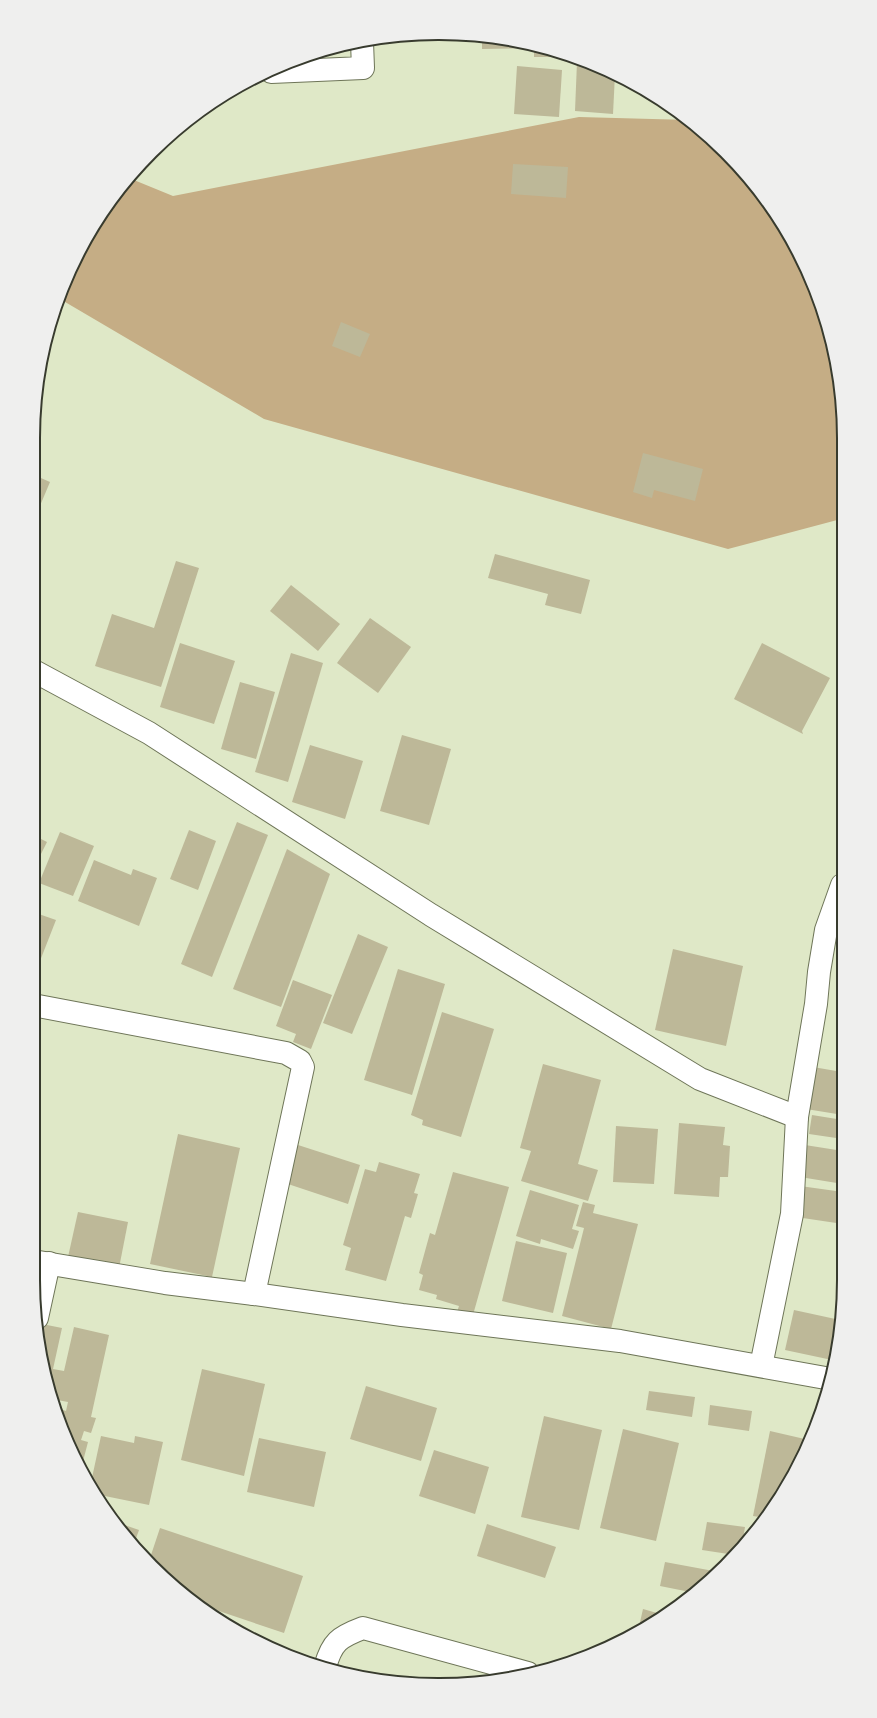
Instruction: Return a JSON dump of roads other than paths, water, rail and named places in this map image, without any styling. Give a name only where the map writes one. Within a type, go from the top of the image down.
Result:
[{"type":"street","points":[[283,71],[363,68],[362,48]]},
{"type":"street","points":[[40,674],[149,733],[431,914],[700,1078],[797,1117]]},
{"type":"street","points":[[761,1366],[792,1214],[797,1117],[826,930],[837,899]]},
{"type":"street","points":[[40,1006],[286,1053],[300,1061],[303,1067],[254,1294]]},
{"type":"street","points":[[40,1276],[41,1262],[165,1283],[402,1315],[620,1340],[824,1378]]},
{"type":"street","points":[[326,1662],[335,1642],[345,1634],[363,1628],[517,1670]]}]
